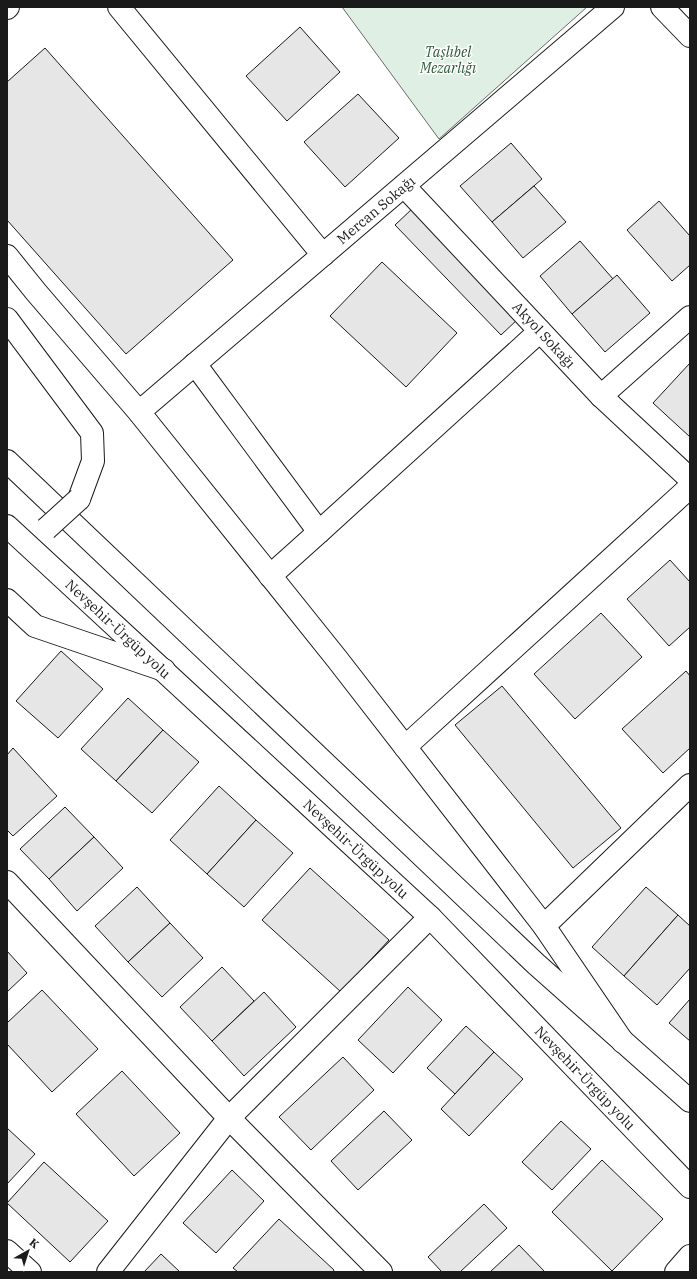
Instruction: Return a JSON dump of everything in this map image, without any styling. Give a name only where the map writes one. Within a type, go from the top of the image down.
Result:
[{"type":"main road","points":[[119,7],[323,255]]},
{"type":"main road","name":"Mercan Sokağı","points":[[139,412],[613,7]]},
{"type":"main road","points":[[662,7],[690,36]]},
{"type":"main road","name":"Akyol Sokağı","points":[[404,186],[601,396],[690,479]]},
{"type":"main road","points":[[7,256],[139,412],[405,747],[544,926],[623,1042]]},
{"type":"main road","points":[[601,396],[690,317]]},
{"type":"main road","points":[[7,319],[92,433],[94,461],[79,499],[46,529],[9,528]]},
{"type":"main road","points":[[270,576],[540,331]]},
{"type":"main road","points":[[195,364],[319,532]]},
{"type":"main road","points":[[7,461],[536,964],[690,1101]]},
{"type":"main road","points":[[405,747],[690,487]]},
{"type":"main road","name":"Nevşehir-Ürgüp yolu","points":[[9,528],[430,917],[690,1187]]},
{"type":"main road","points":[[7,600],[35,626],[164,670]]},
{"type":"main road","points":[[544,926],[690,785]]},
{"type":"main road","points":[[7,882],[228,1118],[381,1272]]},
{"type":"main road","points":[[108,1272],[228,1118],[430,917]]},
{"type":"main road","points":[[7,1251],[30,1272]]},
{"type":"main road","points":[[676,1272],[690,1256]]},
{"type":"green space","name":"Taşlıbel Mezarlığı","points":[[342,7],[587,7],[439,139]]},
{"type":"building","points":[[300,27],[340,72],[287,121],[246,76]]},
{"type":"building","points":[[45,48],[233,260],[126,354],[7,220],[7,82]]},
{"type":"building","points":[[358,94],[399,138],[345,187],[304,142]]},
{"type":"building","points":[[511,143],[542,179],[492,222],[460,186]]},
{"type":"building","points":[[534,186],[566,222],[523,258],[492,222]]},
{"type":"building","points":[[659,201],[690,236],[690,265],[672,281],[627,230]]},
{"type":"building","points":[[412,209],[518,319],[501,335],[395,225]]},
{"type":"building","points":[[580,241],[613,279],[572,314],[540,276]]},
{"type":"building","points":[[382,262],[457,333],[406,387],[330,316]]},
{"type":"building","points":[[617,275],[650,313],[605,352],[572,314]]},
{"type":"building","points":[[690,363],[690,437],[653,403]]},
{"type":"building","points":[[670,560],[690,582],[690,627],[669,646],[627,599]]},
{"type":"building","points":[[601,613],[642,657],[575,719],[534,674]]},
{"type":"building","points":[[61,651],[103,689],[58,738],[16,701]]},
{"type":"building","points":[[686,671],[690,676],[690,748],[663,773],[622,729]]},
{"type":"building","points":[[502,686],[621,828],[573,868],[455,725]]},
{"type":"building","points":[[128,698],[163,730],[116,781],[81,749]]},
{"type":"building","points":[[163,730],[199,762],[152,813],[116,781]]},
{"type":"building","points":[[13,748],[57,796],[13,836],[7,830],[7,755]]},
{"type":"building","points":[[219,786],[256,820],[207,874],[170,840]]},
{"type":"building","points":[[65,807],[94,837],[49,879],[20,849]]},
{"type":"building","points":[[256,820],[293,853],[244,907],[207,874]]},
{"type":"building","points":[[94,837],[123,868],[77,911],[49,879]]},
{"type":"building","points":[[310,868],[389,940],[341,992],[262,920]]},
{"type":"building","points":[[137,887],[170,923],[128,962],[95,926]]},
{"type":"building","points":[[646,887],[678,915],[624,976],[592,947]]},
{"type":"building","points":[[678,915],[690,926],[690,968],[657,1005],[624,976]]},
{"type":"building","points":[[170,923],[203,958],[162,997],[128,962]]},
{"type":"building","points":[[7,951],[27,973],[7,992]]},
{"type":"building","points":[[222,967],[254,1001],[212,1041],[180,1007]]},
{"type":"building","points":[[408,987],[442,1020],[393,1073],[358,1040]]},
{"type":"building","points":[[42,990],[98,1049],[52,1092],[7,1044],[7,1023]]},
{"type":"building","points":[[264,992],[296,1027],[244,1076],[212,1041]]},
{"type":"building","points":[[690,999],[690,1041],[669,1023]]},
{"type":"building","points":[[466,1026],[494,1052],[455,1094],[427,1068]]},
{"type":"building","points":[[494,1052],[523,1079],[469,1136],[441,1109]]},
{"type":"building","points":[[343,1057],[374,1090],[311,1150],[279,1117]]},
{"type":"building","points":[[122,1071],[180,1133],[134,1176],[76,1114]]},
{"type":"building","points":[[384,1111],[412,1140],[358,1190],[331,1161]]},
{"type":"building","points":[[561,1121],[591,1149],[552,1190],[522,1162]]},
{"type":"building","points":[[7,1128],[35,1154],[7,1184]]},
{"type":"building","points":[[602,1160],[663,1219],[612,1271],[552,1212]]},
{"type":"building","points":[[44,1162],[108,1221],[70,1262],[7,1203]]},
{"type":"building","points":[[232,1170],[264,1201],[216,1253],[183,1223]]},
{"type":"building","points":[[484,1204],[507,1228],[460,1272],[442,1272],[428,1257]]},
{"type":"building","points":[[279,1219],[334,1270],[333,1272],[238,1272],[233,1268]]},
{"type":"building","points":[[519,1245],[545,1272],[490,1272]]},
{"type":"building","points":[[161,1254],[180,1272],[144,1272]]}]
